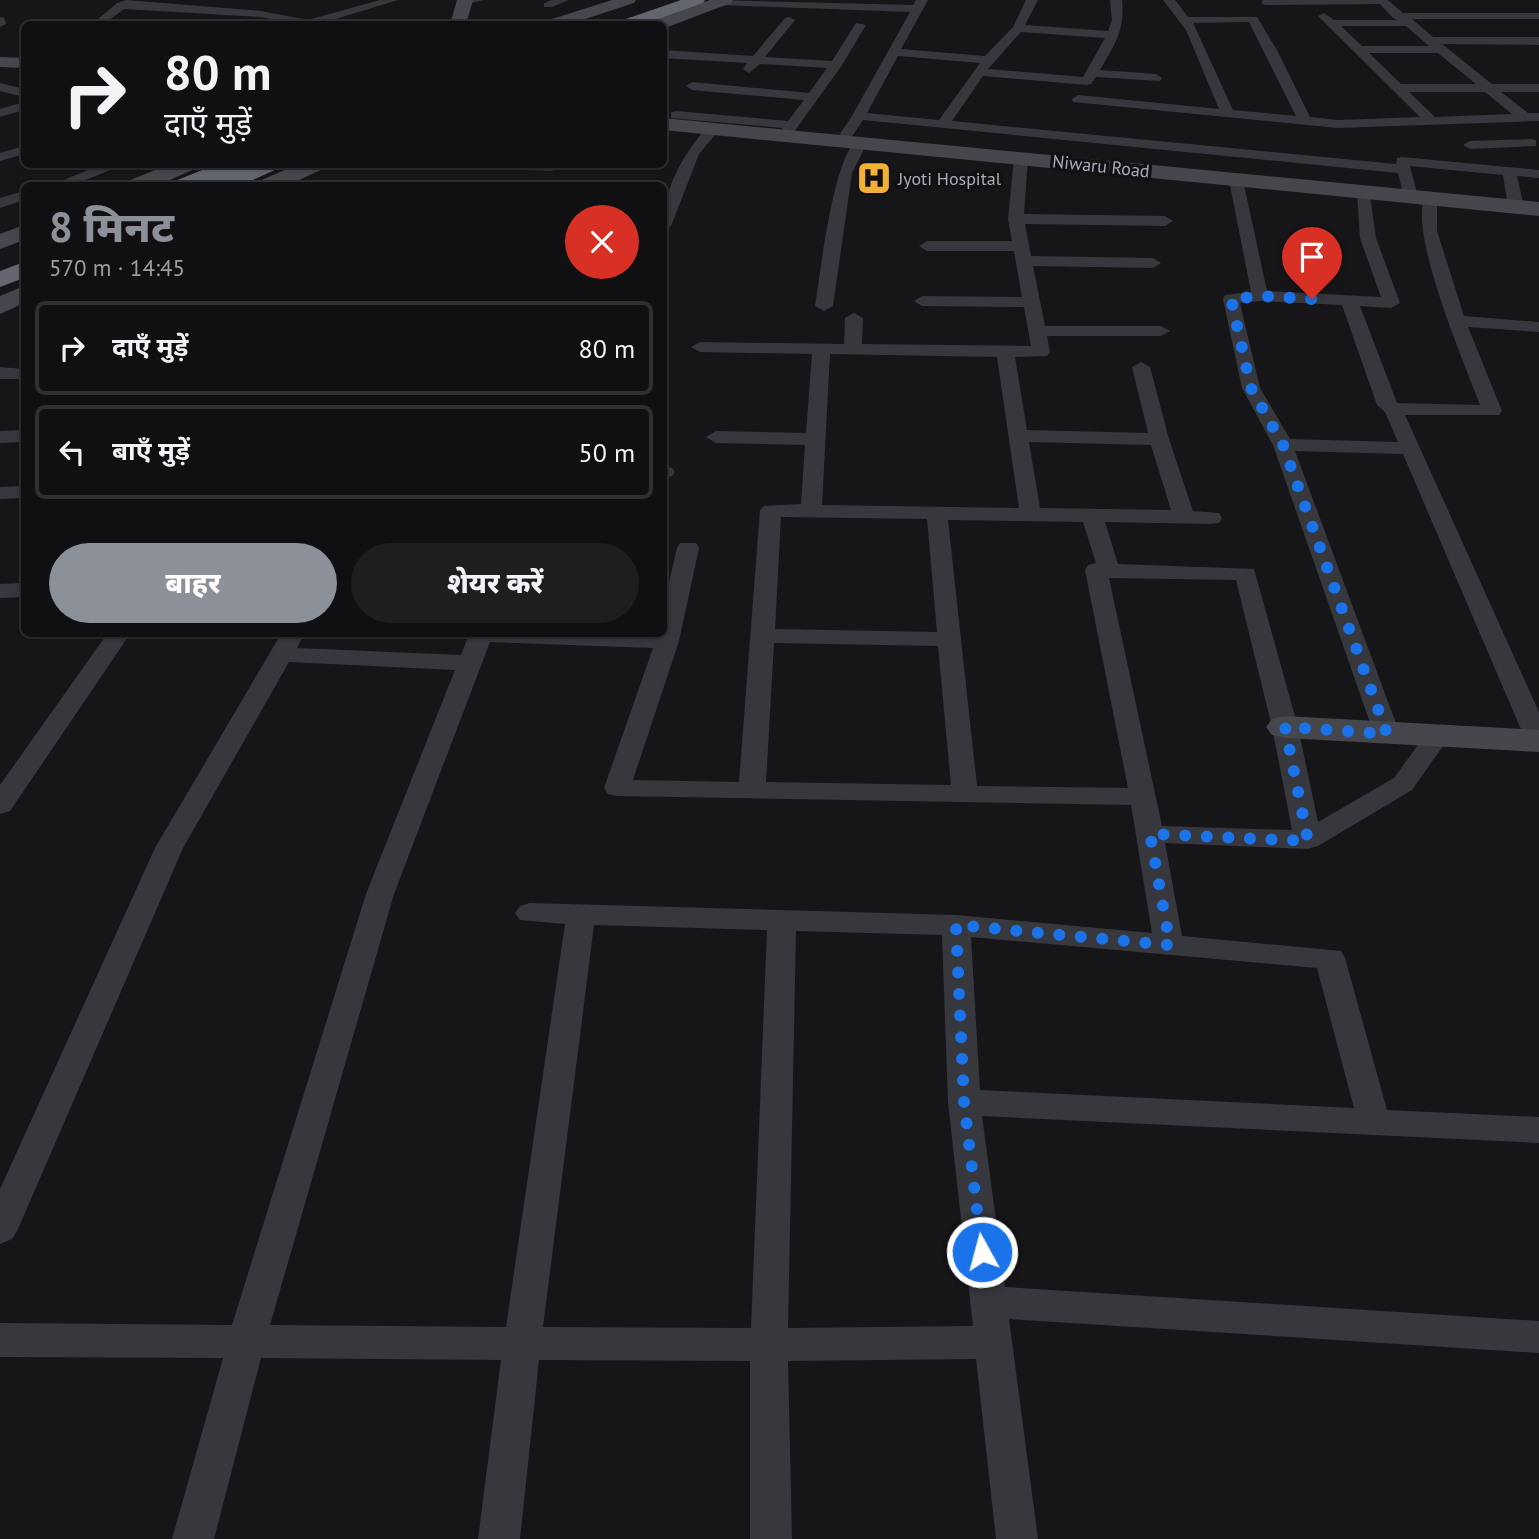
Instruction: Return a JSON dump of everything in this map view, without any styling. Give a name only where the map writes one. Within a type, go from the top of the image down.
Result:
[{"type":"highway","points":[[606,21],[664,0]]},
{"type":"highway","points":[[638,21],[697,0]]},
{"type":"highway","points":[[193,182],[226,168]]},
{"type":"highway","points":[[229,182],[263,168]]},
{"type":"highway","points":[[0,261],[21,251]]},
{"type":"highway","points":[[0,280],[21,270]]},
{"type":"street","points":[[101,21],[121,5],[137,0]]},
{"type":"street","points":[[344,0],[369,7]]},
{"type":"street","points":[[319,21],[392,0]]},
{"type":"street","points":[[548,5],[563,0]]},
{"type":"street","points":[[564,21],[628,0]]},
{"type":"street","points":[[943,124],[988,60],[1018,28],[1031,0],[1022,0]]},
{"type":"street","points":[[1069,118],[1113,34],[1118,21],[1116,0]]},
{"type":"street","points":[[1169,0],[1192,30],[1228,114]]},
{"type":"street","points":[[459,21],[469,1]]},
{"type":"street","points":[[667,21],[722,1],[920,4],[859,116],[845,173],[824,306]]},
{"type":"street","points":[[1266,2],[1382,1],[1524,117]]},
{"type":"street","points":[[1233,2],[1253,19],[1305,121]]},
{"type":"street","points":[[121,5],[261,14],[294,21]]},
{"type":"street","points":[[1433,122],[1327,19],[1539,16]]},
{"type":"street","points":[[1182,20],[1253,19]]},
{"type":"street","points":[[732,88],[758,60],[762,45],[789,20]]},
{"type":"street","points":[[670,119],[788,131],[836,65],[860,25]]},
{"type":"street","points":[[1018,28],[1113,34]]},
{"type":"street","points":[[1427,40],[1539,41]]},
{"type":"street","points":[[1515,41],[1531,54]]},
{"type":"street","points":[[1359,50],[1438,49]]},
{"type":"street","points":[[894,52],[988,60]]},
{"type":"street","points":[[667,63],[758,60],[836,65]]},
{"type":"street","points":[[0,61],[21,63]]},
{"type":"street","points":[[0,68],[21,69]]},
{"type":"street","points":[[981,72],[1156,78]]},
{"type":"street","points":[[692,86],[813,97]]},
{"type":"street","points":[[0,87],[21,92]]},
{"type":"street","points":[[1399,88],[1539,88]]},
{"type":"street","points":[[0,113],[21,107]]},
{"type":"street","points":[[859,116],[1001,130],[1069,118],[1228,114],[1265,137]]},
{"type":"street","points":[[1265,137],[1305,121],[1392,124],[1539,117]]},
{"type":"street","points":[[1069,118],[1265,137],[1509,172],[1539,173],[1535,143],[1470,145]]},
{"type":"street","name":"Niwaru Road","points":[[670,119],[713,129],[788,131],[851,142],[1258,181],[1531,212]]},
{"type":"street","points":[[1392,124],[1400,155],[1420,198],[1457,321],[1492,411],[1392,409]]},
{"type":"street","points":[[667,216],[692,153],[713,129]]},
{"type":"street","points":[[988,155],[1001,130]]},
{"type":"street","points":[[1258,181],[1265,137]]},
{"type":"street","points":[[0,141],[21,148]]},
{"type":"street","points":[[0,157],[21,150]]},
{"type":"street","points":[[700,347],[1041,352],[1016,219],[1021,158]]},
{"type":"street","points":[[80,168],[94,173]]},
{"type":"street","points":[[68,182],[107,168]]},
{"type":"street","points":[[146,182],[180,168]]},
{"type":"street","points":[[276,182],[308,168]]},
{"type":"street","points":[[1509,172],[1531,212]]},
{"type":"street","points":[[1236,180],[1260,296]]},
{"type":"street","points":[[1364,192],[1368,238],[1391,303],[1260,296],[1231,299],[1251,388],[1283,445],[1387,734]]},
{"type":"street","points":[[3,201],[21,196]]},
{"type":"street","points":[[1016,219],[1165,221]]},
{"type":"street","points":[[0,242],[21,233]]},
{"type":"street","points":[[928,246],[1153,262]]},
{"type":"street","points":[[0,306],[21,295]]},
{"type":"street","points":[[922,301],[1032,302]]},
{"type":"street","points":[[1285,727],[1539,741],[1410,448],[1392,409],[1387,405],[1349,301]]},
{"type":"street","points":[[853,349],[854,318]]},
{"type":"street","points":[[1457,321],[1539,327]]},
{"type":"street","points":[[1037,331],[1161,331]]},
{"type":"street","points":[[811,511],[821,349]]},
{"type":"street","points":[[1005,351],[1031,515]]},
{"type":"street","points":[[1141,368],[1159,439],[1184,517]]},
{"type":"street","points":[[0,373],[21,374]]},
{"type":"street","points":[[0,436],[21,436]]},
{"type":"street","points":[[1018,436],[1159,439]]},
{"type":"street","points":[[716,437],[816,439]]},
{"type":"street","points":[[1283,445],[1410,448]]},
{"type":"street","points":[[0,493],[21,492]]},
{"type":"street","points":[[752,790],[771,510],[1211,518]]},
{"type":"street","points":[[937,513],[965,794]]},
{"type":"street","points":[[1092,516],[1109,571]]},
{"type":"street","points":[[688,548],[667,641],[617,788],[1143,797]]},
{"type":"street","points":[[1170,945],[1097,570],[1246,574],[1285,727],[1308,841]]},
{"type":"street","points":[[0,591],[21,590]]},
{"type":"street","points":[[762,636],[949,639]]},
{"type":"street","points":[[0,805],[116,637]]},
{"type":"street","points":[[0,1229],[169,848],[287,644],[667,641]]},
{"type":"street","points":[[193,1539],[246,1342],[380,894],[477,644]]},
{"type":"street","points":[[1150,834],[1308,841],[1403,784],[1437,736]]},
{"type":"street","points":[[530,913],[956,925],[1330,958],[1374,1122]]},
{"type":"street","points":[[499,1539],[522,1343],[581,915]]},
{"type":"street","points":[[771,1539],[769,1345],[782,919]]},
{"type":"street","points":[[956,925],[964,1102],[1017,1539]]},
{"type":"street","points":[[964,1102],[1539,1129]]},
{"type":"street","points":[[988,1302],[1539,1337]]},
{"type":"street","points":[[0,1340],[769,1345],[993,1342]]},
{"type":"place","name":"Jyoti Hospital","points":[[874,178]]},
{"type":"route","points":[[982,1252],[964,1102],[956,925],[1170,945],[1150,834],[1308,841],[1285,727],[1387,734],[1283,445],[1251,388],[1231,299],[1260,296],[1312,299]]}]
